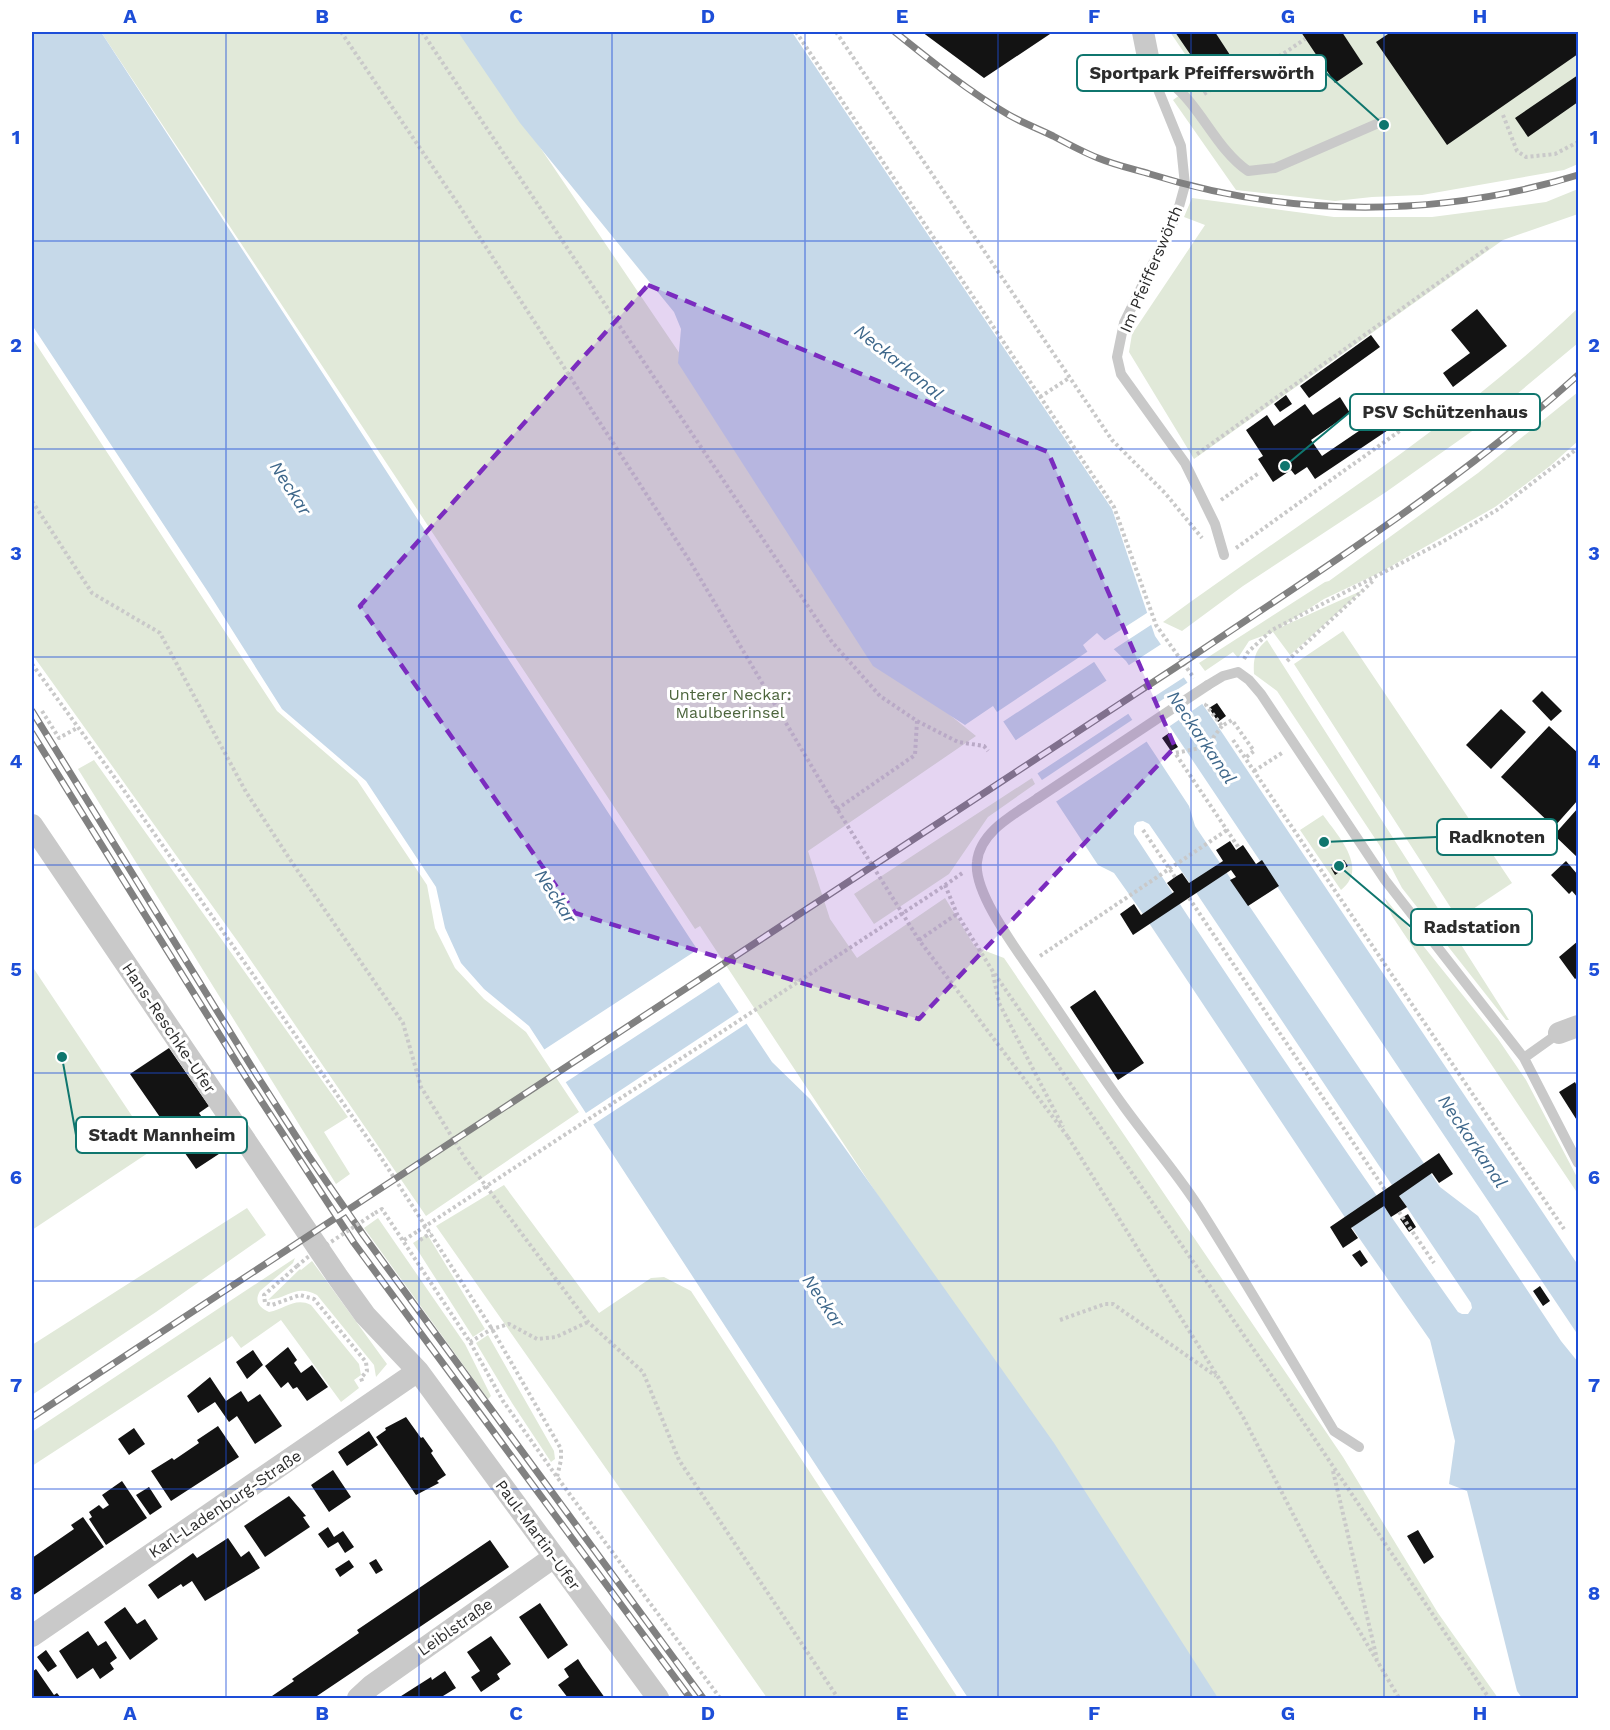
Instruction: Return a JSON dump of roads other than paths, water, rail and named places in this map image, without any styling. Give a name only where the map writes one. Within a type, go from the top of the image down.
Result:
[{"type":"street","name":"Im Pfeifferswörth","points":[[1143,32],[1151,72]]},
{"type":"street","name":"Hans-Reschke-Ufer","points":[[32,825],[337,1276],[365,1315],[418,1371]]},
{"type":"street","name":"Paul-Martin-Ufer","points":[[418,1371],[658,1698]]},
{"type":"street","name":"Karl-Ladenburg-Straße","points":[[32,1636],[418,1371]]},
{"type":"street","name":"Leiblstraße","points":[[358,1698],[371,1686],[555,1557]]},
{"type":"lane","points":[[1151,72],[1171,83],[1192,104],[1234,162],[1248,171],[1275,168],[1381,122]]},
{"type":"lane","name":"Im Pfeifferswörth","points":[[1151,72],[1180,146],[1185,185],[1177,214],[1124,323],[1117,357],[1121,374],[1185,463],[1215,524],[1224,555]]},
{"type":"lane","points":[[1359,1447],[1335,1431],[1197,1205],[1165,1159],[1126,1110],[996,918],[981,890],[977,863],[981,847],[997,826],[1208,685],[1223,676],[1238,672],[1261,694],[1385,880],[1524,1058],[1578,1163]]},
{"type":"lane","points":[[1524,1058],[1569,1029]]},
{"type":"water","name":"Neckar","points":[[32,32],[101,32],[772,1062],[810,1099],[1054,1443],[1218,1698],[968,1698],[529,1026],[484,989],[461,963],[445,928],[436,887],[366,781],[282,709],[210,595],[32,325]]},
{"type":"water","name":"Neckarkanal","points":[[458,32],[792,32],[1112,509],[1155,636],[1578,1265],[1578,1335],[1126,661],[1097,633],[1083,645],[1189,806],[1195,826],[1440,1187],[1478,1216],[1561,1341],[1578,1362],[1578,1698],[1522,1698],[1517,1691],[1467,1491],[1449,1484],[1455,1441],[1430,1340],[1348,1222],[1143,914],[1114,873],[1098,865],[993,706],[965,725],[873,666],[678,363],[681,329],[674,312],[520,123]],"holes":[[[1143,821],[1149,824],[1471,1303],[1472,1308],[1468,1314],[1458,1312],[1213,955],[1134,834],[1134,826],[1137,822]]]},
{"type":"railway","points":[[895,32],[964,86],[1014,118],[1104,160],[1203,188],[1256,199],[1310,205],[1364,207],[1418,205],[1472,199],[1525,189],[1578,175]]},
{"type":"railway","points":[[32,1417],[1292,590],[1487,452],[1578,375]]},
{"type":"railway","points":[[32,711],[308,1155],[364,1236],[703,1698]]},
{"type":"railway","points":[[32,733],[247,1079],[354,1243],[690,1698]]},
{"type":"place","name":"Sportpark Pfeifferswörth","points":[[1384,125]]},
{"type":"place","name":"PSV Schützenhaus","points":[[1285,466]]},
{"type":"place","name":"Radknoten","points":[[1324,842]]},
{"type":"place","name":"Radstation","points":[[1339,866]]},
{"type":"place","name":"Stadt Mannheim","points":[[62,1057]]},
{"type":"park label","name":"Unterer Neckar: Maulbeerinsel","points":[[730,703]]}]
